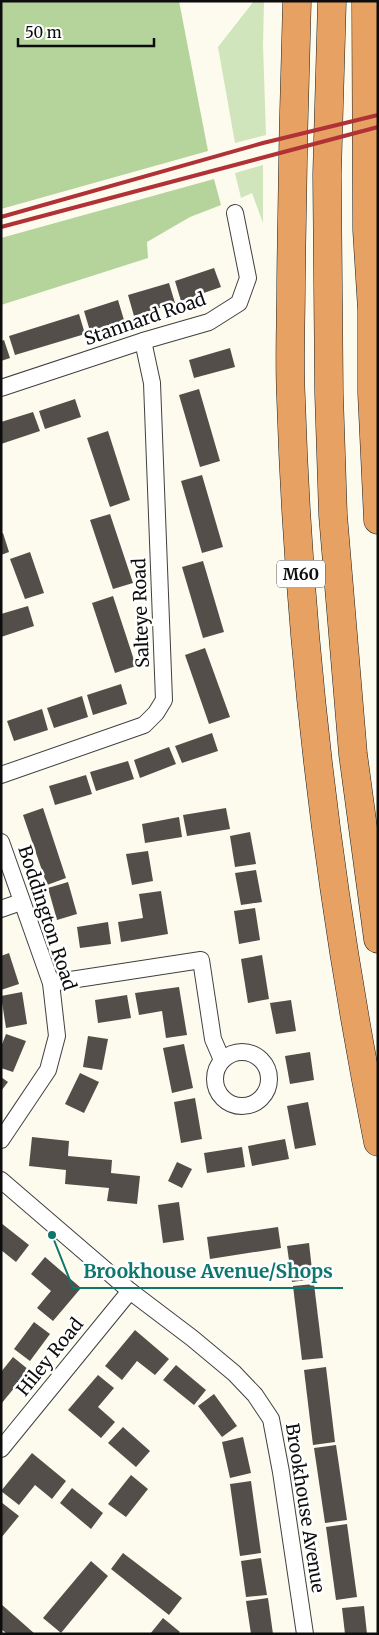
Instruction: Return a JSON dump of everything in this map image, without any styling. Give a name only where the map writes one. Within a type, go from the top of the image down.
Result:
[{"type":"highway","name":"M60","points":[[297,1],[292,176],[291,386],[296,517],[308,663],[326,831],[340,934],[378,1142]]},
{"type":"highway","name":"M60","points":[[332,1],[327,183],[329,394],[333,515],[353,754],[378,939]]},
{"type":"highway","points":[[366,1],[367,230],[372,310],[372,393],[378,520]]},
{"type":"highway","points":[[372,310],[378,239]]},
{"type":"street","name":"Stannard Road","points":[[1,388],[143,341],[209,322],[239,304],[248,278],[235,214]]},
{"type":"street","name":"Salteye Road","points":[[1,775],[144,725],[156,713],[164,700],[152,383],[143,341]]},
{"type":"street","name":"Boddington Road","points":[[1,842],[51,983],[57,1036],[48,1070],[1,1140]]},
{"type":"street","points":[[1,909],[22,902]]},
{"type":"street","points":[[51,983],[200,960],[213,1039],[222,1060]]},
{"type":"street","name":"Brookhouse Avenue","points":[[1,1180],[130,1291],[234,1373],[255,1395],[271,1419],[281,1472],[305,1634]]},
{"type":"street","name":"Hiley Road","points":[[1,1449],[130,1291]]},
{"type":"green space","points":[[1,1],[179,1],[208,151],[1,209]]},
{"type":"green space","points":[[254,1],[264,1],[263,45],[266,135],[235,143],[218,47]]},
{"type":"green space","points":[[263,165],[263,223],[252,193],[241,198],[235,173]]},
{"type":"green space","points":[[214,179],[221,205],[190,217],[147,242],[148,258],[1,305],[1,238]]},
{"type":"building","points":[[214,268],[221,287],[181,301],[175,281]]},
{"type":"building","points":[[169,283],[175,303],[134,316],[128,295]]},
{"type":"building","points":[[118,300],[124,320],[90,331],[84,311]]},
{"type":"building","points":[[79,314],[85,334],[15,355],[9,336]]},
{"type":"building","points":[[4,340],[10,358],[1,361],[1,341]]},
{"type":"building","points":[[230,348],[235,367],[194,378],[189,360]]},
{"type":"building","points":[[199,389],[220,461],[200,467],[179,395]]},
{"type":"building","points":[[75,399],[81,417],[45,429],[39,411]]},
{"type":"building","points":[[33,412],[40,431],[1,444],[1,422]]},
{"type":"building","points":[[108,431],[130,500],[110,507],[87,438]]},
{"type":"building","points":[[202,475],[223,547],[202,553],[181,481]]},
{"type":"building","points":[[110,514],[133,583],[113,589],[90,520]]},
{"type":"building","points":[[3,533],[9,552],[1,555],[1,534]]},
{"type":"building","points":[[30,552],[44,593],[25,599],[10,559]]},
{"type":"building","points":[[203,561],[224,632],[203,638],[182,567]]},
{"type":"building","points":[[113,596],[136,666],[115,673],[92,603]]},
{"type":"building","points":[[28,606],[34,626],[1,637],[1,614]]},
{"type":"building","points":[[205,648],[230,717],[209,724],[185,655]]},
{"type":"building","points":[[121,684],[127,704],[93,715],[87,695]]},
{"type":"building","points":[[82,696],[88,717],[54,728],[47,708]]},
{"type":"building","points":[[42,709],[48,730],[14,741],[7,721]]},
{"type":"building","points":[[212,733],[218,751],[182,763],[175,746]]},
{"type":"building","points":[[169,747],[176,764],[140,778],[134,760]]},
{"type":"building","points":[[128,761],[134,779],[96,791],[90,772]]},
{"type":"building","points":[[86,775],[92,794],[55,805],[49,786]]},
{"type":"building","points":[[43,808],[66,878],[47,885],[23,815]]},
{"type":"building","points":[[226,808],[230,829],[187,836],[183,815]]},
{"type":"building","points":[[179,817],[182,837],[145,843],[142,824]]},
{"type":"building","points":[[250,832],[256,864],[235,867],[230,836]]},
{"type":"building","points":[[148,851],[153,881],[132,885],[126,854]]},
{"type":"building","points":[[256,870],[262,902],[241,905],[235,873]]},
{"type":"building","points":[[68,882],[77,914],[57,920],[48,888]]},
{"type":"building","points":[[161,891],[168,934],[121,942],[118,922],[143,918],[139,894]]},
{"type":"building","points":[[255,908],[260,940],[239,944],[234,911]]},
{"type":"building","points":[[108,922],[111,944],[80,948],[77,927]]},
{"type":"building","points":[[9,953],[19,984],[1,990],[1,956]]},
{"type":"building","points":[[262,955],[269,999],[248,1003],[241,959]]},
{"type":"building","points":[[179,987],[187,1035],[166,1038],[162,1011],[139,1015],[135,993]]},
{"type":"building","points":[[22,992],[27,1024],[6,1028],[1,996]]},
{"type":"building","points":[[127,995],[131,1018],[98,1023],[95,1000]]},
{"type":"building","points":[[291,1000],[296,1031],[276,1034],[270,1003]]},
{"type":"building","points":[[6,1034],[26,1041],[13,1072],[1,1068],[1,1047]]},
{"type":"building","points":[[88,1036],[108,1039],[102,1070],[83,1067]]},
{"type":"building","points":[[184,1044],[193,1088],[172,1093],[163,1048]]},
{"type":"building","points":[[310,1052],[314,1080],[290,1084],[285,1056]]},
{"type":"building","points":[[80,1073],[99,1082],[84,1113],[65,1104]]},
{"type":"building","points":[[1,1077],[8,1082],[1,1091]]},
{"type":"building","points":[[195,1098],[202,1139],[181,1143],[174,1102]]},
{"type":"building","points":[[308,1102],[316,1145],[295,1149],[287,1106]]},
{"type":"building","points":[[32,1137],[69,1141],[68,1156],[112,1160],[111,1173],[140,1176],[137,1204],[107,1201],[109,1188],[65,1184],[66,1170],[29,1166]]},
{"type":"building","points":[[285,1139],[289,1159],[252,1166],[248,1146]]},
{"type":"building","points":[[242,1147],[245,1167],[207,1173],[204,1153]]},
{"type":"building","points":[[177,1162],[192,1169],[182,1188],[168,1181]]},
{"type":"building","points":[[179,1202],[184,1240],[163,1243],[158,1205]]},
{"type":"building","points":[[1,1223],[29,1245],[16,1262],[1,1250]]},
{"type":"building","points":[[278,1227],[281,1248],[210,1259],[207,1237]]},
{"type":"building","points":[[309,1243],[313,1279],[292,1282],[287,1246]]},
{"type":"building","points":[[45,1257],[81,1288],[53,1321],[37,1308],[51,1291],[31,1274]]},
{"type":"building","points":[[314,1284],[323,1358],[302,1360],[293,1286]]},
{"type":"building","points":[[34,1322],[50,1334],[30,1361],[14,1349]]},
{"type":"building","points":[[135,1330],[169,1359],[155,1375],[137,1361],[122,1380],[105,1366]]},
{"type":"building","points":[[13,1357],[29,1370],[1,1404],[1,1372]]},
{"type":"building","points":[[176,1365],[206,1390],[194,1405],[163,1380]]},
{"type":"building","points":[[326,1367],[335,1442],[313,1445],[304,1370]]},
{"type":"building","points":[[98,1375],[114,1388],[98,1407],[115,1422],[101,1438],[68,1410]]},
{"type":"building","points":[[214,1394],[237,1426],[222,1437],[198,1406]]},
{"type":"building","points":[[123,1427],[150,1451],[136,1467],[108,1443]]},
{"type":"building","points":[[243,1437],[251,1473],[230,1478],[222,1442]]},
{"type":"building","points":[[336,1445],[347,1520],[325,1523],[314,1448]]},
{"type":"building","points":[[32,1453],[66,1481],[52,1499],[35,1485],[19,1505],[1,1491]]},
{"type":"building","points":[[131,1475],[148,1489],[126,1517],[108,1504]]},
{"type":"building","points":[[251,1481],[261,1553],[240,1556],[230,1484]]},
{"type":"building","points":[[72,1488],[103,1513],[91,1529],[60,1503]]},
{"type":"building","points":[[1,1502],[19,1516],[1,1538]]},
{"type":"building","points":[[347,1524],[357,1597],[336,1600],[326,1527]]},
{"type":"building","points":[[123,1553],[182,1598],[169,1615],[111,1569]]},
{"type":"building","points":[[261,1558],[267,1595],[246,1597],[241,1561]]},
{"type":"building","points":[[91,1561],[108,1576],[61,1633],[43,1618]]},
{"type":"building","points":[[268,1598],[273,1634],[251,1634],[246,1601]]},
{"type":"building","points":[[1,1604],[35,1634],[7,1634],[1,1629]]},
{"type":"building","points":[[364,1606],[367,1634],[345,1634],[342,1608]]},
{"type":"building","points":[[163,1618],[180,1632],[178,1634],[150,1634]]},
{"type":"railway","points":[[1,217],[263,143],[378,115]]},
{"type":"railway","points":[[1,227],[378,127]]},
{"type":"place","name":"Brookhouse Avenue/Shops","points":[[52,1235]]}]
